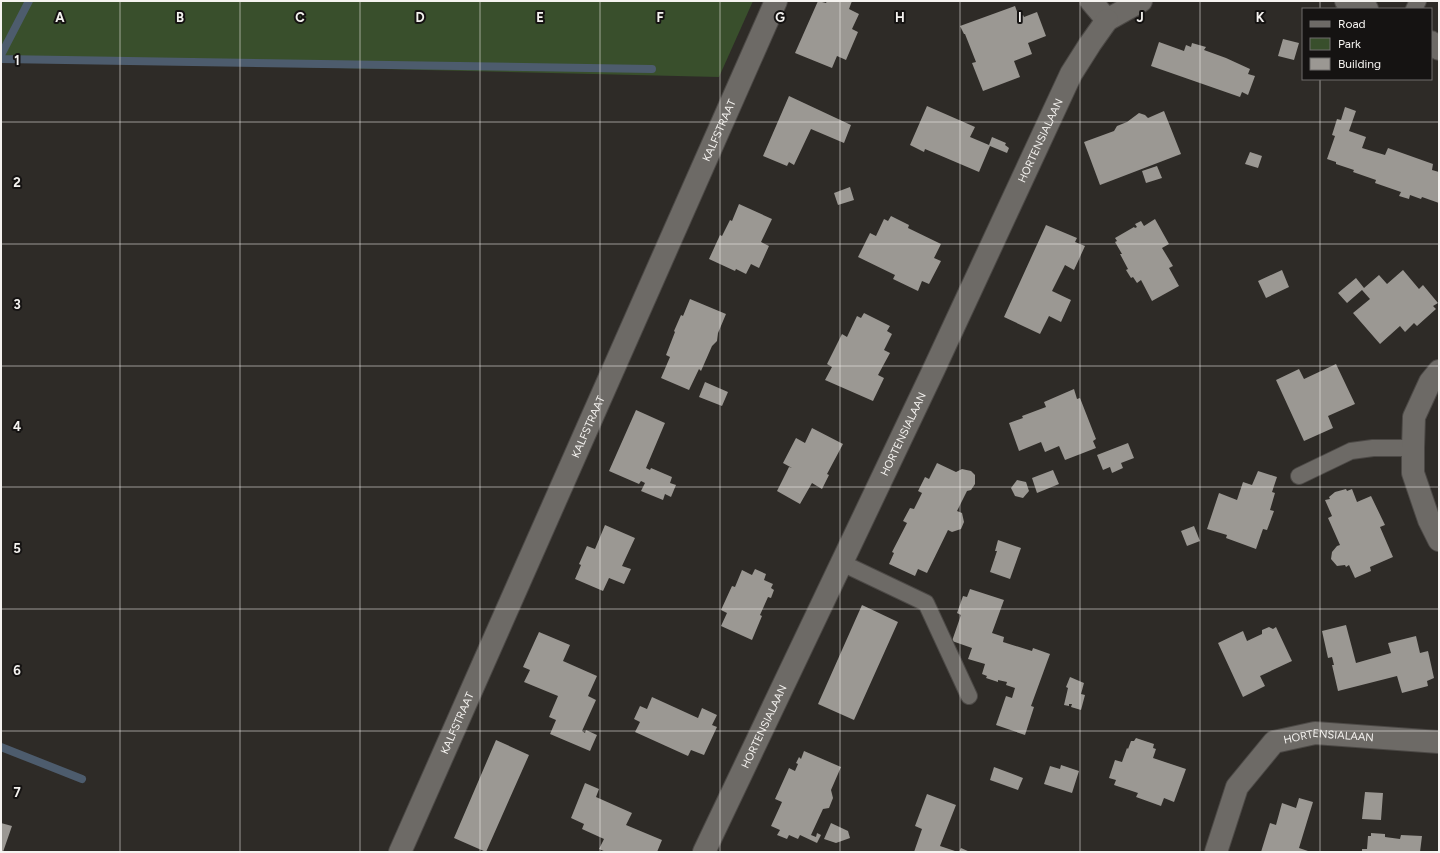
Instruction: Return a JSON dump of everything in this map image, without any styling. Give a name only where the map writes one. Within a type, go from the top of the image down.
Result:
[{"type":"street","name":"KALFSTRAAT","points":[[400,852],[776,1]]},
{"type":"street","points":[[1091,1],[1107,20]]},
{"type":"street","name":"HORTENSIALAAN","points":[[704,852],[842,563],[1071,74],[1107,20],[1141,1]]},
{"type":"street","points":[[1346,1],[1364,8]]},
{"type":"street","points":[[1439,371],[1430,382],[1414,417],[1413,448],[1413,473],[1429,520],[1439,540]]},
{"type":"street","name":"HORTENSIALAAN","points":[[1216,852],[1237,787],[1274,742],[1315,732],[1439,742]]},
{"type":"lane","points":[[1299,476],[1351,451],[1373,448],[1413,448]]},
{"type":"lane","points":[[842,563],[926,603],[969,696]]},
{"type":"green space","points":[[1,1],[753,1],[719,77],[1,60]]},
{"type":"building","points":[[818,1],[826,3],[827,1],[852,1],[849,9],[859,14],[852,29],[858,32],[846,60],[837,56],[832,68],[795,53]]},
{"type":"building","points":[[1015,6],[1019,17],[1023,15],[1024,17],[1037,12],[1046,36],[1028,43],[1032,54],[1014,61],[1020,77],[983,91],[972,63],[976,62],[965,34],[960,26]]},
{"type":"building","points":[[1283,39],[1299,43],[1294,60],[1278,56]]},
{"type":"building","points":[[1159,42],[1184,51],[1186,45],[1191,47],[1192,43],[1206,47],[1204,50],[1250,69],[1248,74],[1255,76],[1248,95],[1242,92],[1240,97],[1151,66]]},
{"type":"building","points":[[789,96],[851,125],[844,143],[811,129],[794,165],[789,162],[787,166],[763,156]]},
{"type":"building","points":[[927,106],[975,127],[970,137],[989,145],[992,137],[1006,143],[1005,145],[1009,148],[1007,153],[990,146],[979,172],[925,149],[924,152],[910,145]]},
{"type":"building","points":[[1345,107],[1356,111],[1349,131],[1366,137],[1362,148],[1385,155],[1388,148],[1433,164],[1432,170],[1439,172],[1439,203],[1422,197],[1421,199],[1410,195],[1409,199],[1399,196],[1401,192],[1375,183],[1376,180],[1353,172],[1354,170],[1336,164],[1336,162],[1327,159],[1335,136],[1332,135],[1337,119],[1341,120]]},
{"type":"building","points":[[1164,111],[1181,154],[1100,185],[1084,142],[1114,131],[1117,126],[1127,122],[1139,113],[1148,118]]},
{"type":"building","points":[[1250,152],[1262,156],[1258,168],[1245,164]]},
{"type":"building","points":[[1157,166],[1162,178],[1146,183],[1142,171]]},
{"type":"building","points":[[850,187],[854,200],[838,205],[834,193]]},
{"type":"building","points":[[739,204],[772,219],[761,242],[769,246],[759,268],[751,264],[746,274],[736,269],[735,271],[709,259],[720,235],[722,236],[730,220],[732,221]]},
{"type":"building","points":[[891,216],[909,225],[908,228],[941,244],[934,258],[941,261],[929,284],[922,281],[918,291],[893,279],[895,275],[858,257],[870,233],[876,236],[884,219],[888,221]]},
{"type":"building","points":[[1155,219],[1169,244],[1162,248],[1173,266],[1169,268],[1179,286],[1152,301],[1141,280],[1137,283],[1133,277],[1131,278],[1126,270],[1128,269],[1120,254],[1122,254],[1115,242],[1117,241],[1115,238],[1134,227],[1137,227],[1135,224],[1141,221],[1144,226]]},
{"type":"building","points":[[1046,225],[1077,238],[1075,242],[1085,246],[1074,270],[1065,265],[1052,291],[1071,300],[1061,322],[1049,316],[1040,334],[1004,317]]},
{"type":"building","points":[[1282,270],[1289,287],[1266,298],[1258,281]]},
{"type":"building","points":[[1403,270],[1419,289],[1423,285],[1438,303],[1433,306],[1436,309],[1417,326],[1414,323],[1405,332],[1400,326],[1380,344],[1353,313],[1370,299],[1362,290],[1347,303],[1338,293],[1356,278],[1364,288],[1379,275],[1387,284]]},
{"type":"building","points":[[690,299],[726,314],[718,333],[717,341],[712,346],[701,371],[699,369],[689,390],[661,378],[670,357],[666,355],[675,332],[674,331],[681,315],[683,316]]},
{"type":"building","points":[[864,313],[890,326],[887,331],[892,334],[884,350],[890,353],[878,375],[884,378],[873,401],[825,380],[832,367],[827,364],[842,334],[847,337],[857,316],[861,318]]},
{"type":"building","points":[[1336,364],[1355,404],[1328,416],[1333,428],[1304,441],[1276,380],[1299,369],[1304,379]]},
{"type":"building","points":[[705,382],[728,392],[722,406],[699,397]]},
{"type":"building","points":[[1074,389],[1077,399],[1080,398],[1096,439],[1093,441],[1096,448],[1065,460],[1059,446],[1045,452],[1041,442],[1019,451],[1009,423],[1023,418],[1022,416],[1046,407],[1044,402]]},
{"type":"building","points":[[636,410],[665,423],[646,468],[650,470],[651,468],[672,477],[670,483],[676,485],[671,497],[665,494],[663,500],[641,491],[645,483],[641,481],[639,484],[609,471]]},
{"type":"building","points":[[812,428],[843,444],[827,474],[829,475],[822,489],[812,483],[800,504],[777,491],[789,467],[792,468],[783,463],[796,438],[805,443]]},
{"type":"building","points":[[1128,443],[1134,458],[1121,463],[1123,468],[1112,473],[1110,467],[1103,470],[1097,455]]},
{"type":"building","points":[[937,463],[956,472],[962,469],[971,471],[975,475],[975,484],[971,490],[967,491],[957,511],[962,513],[964,522],[961,529],[952,532],[948,530],[927,573],[918,569],[915,576],[889,564],[894,553],[892,552],[907,523],[903,521],[910,508],[914,509],[922,493],[918,491],[925,477],[929,479]]},
{"type":"building","points":[[1053,470],[1059,484],[1037,493],[1032,478]]},
{"type":"building","points":[[1258,471],[1277,477],[1272,492],[1275,493],[1270,510],[1274,511],[1267,530],[1263,529],[1256,549],[1226,538],[1227,535],[1207,529],[1219,493],[1237,500],[1243,482],[1252,485]]},
{"type":"building","points":[[1017,480],[1026,482],[1029,491],[1023,498],[1015,496],[1011,488]]},
{"type":"building","points":[[1346,489],[1347,491],[1352,489],[1357,502],[1371,496],[1385,525],[1380,527],[1393,557],[1370,567],[1371,571],[1355,578],[1349,565],[1346,567],[1345,565],[1337,566],[1331,559],[1332,552],[1337,546],[1340,545],[1328,518],[1332,516],[1325,500],[1330,499],[1329,497],[1335,492]]},
{"type":"building","points":[[605,525],[635,538],[622,566],[631,569],[624,584],[609,578],[603,591],[575,579],[581,565],[579,564],[587,546],[595,549]]},
{"type":"building","points":[[1194,526],[1200,541],[1187,546],[1181,531]]},
{"type":"building","points":[[998,540],[1021,548],[1010,579],[990,572],[997,551],[995,551]]},
{"type":"building","points":[[755,569],[766,574],[764,580],[773,584],[771,588],[774,590],[771,598],[768,597],[760,615],[762,616],[752,640],[721,626],[727,613],[721,610],[732,586],[735,587],[742,570],[752,575]]},
{"type":"building","points":[[970,589],[1004,600],[992,633],[1004,637],[1003,642],[1032,651],[1033,648],[1050,654],[1031,706],[1034,707],[1025,735],[996,725],[1006,696],[1012,698],[1015,688],[1006,685],[1007,682],[998,680],[998,682],[986,678],[987,676],[982,674],[985,664],[968,659],[972,648],[952,641],[961,615],[957,613],[963,596],[967,597]]},
{"type":"building","points":[[862,605],[898,622],[854,720],[818,704]]},
{"type":"building","points":[[1346,625],[1356,663],[1391,653],[1388,643],[1416,636],[1420,653],[1428,651],[1434,678],[1427,681],[1428,686],[1402,693],[1397,676],[1338,691],[1332,665],[1334,665],[1332,657],[1328,658],[1322,631]]},
{"type":"building","points":[[1269,627],[1273,629],[1276,627],[1292,661],[1260,676],[1265,686],[1243,697],[1218,643],[1243,631],[1247,641],[1262,634],[1262,630]]},
{"type":"building","points":[[539,632],[570,645],[563,661],[597,676],[588,696],[596,700],[582,731],[585,733],[586,730],[597,735],[590,751],[550,734],[556,720],[549,717],[558,696],[524,682],[530,670],[523,667]]},
{"type":"building","points":[[1070,677],[1084,683],[1081,694],[1085,695],[1081,710],[1071,707],[1072,704],[1069,704],[1069,706],[1064,705],[1068,688],[1066,687]]},
{"type":"building","points":[[652,697],[698,718],[702,708],[717,715],[712,725],[717,727],[704,755],[691,750],[688,756],[635,732],[640,722],[634,719],[640,706],[647,709]]},
{"type":"building","points":[[1136,738],[1154,744],[1153,748],[1156,749],[1153,758],[1186,769],[1174,802],[1164,798],[1161,806],[1136,797],[1138,793],[1114,785],[1116,780],[1109,778],[1115,760],[1122,762],[1131,741],[1134,741]]},
{"type":"building","points":[[496,740],[529,755],[486,852],[454,838]]},
{"type":"building","points":[[804,751],[841,767],[831,790],[833,798],[829,808],[823,809],[811,835],[816,837],[817,833],[821,835],[817,843],[800,835],[798,839],[789,835],[787,839],[777,835],[780,830],[771,826],[782,802],[775,799],[789,768],[795,771],[798,764],[796,763],[799,757],[801,759]]},
{"type":"building","points":[[1061,765],[1079,771],[1072,793],[1044,784],[1050,766],[1060,769]]},
{"type":"building","points":[[994,767],[1023,778],[1018,790],[990,780]]},
{"type":"building","points":[[585,783],[599,789],[596,797],[632,813],[626,825],[662,840],[657,852],[606,852],[599,849],[604,839],[582,829],[584,824],[571,818]]},
{"type":"building","points":[[1365,792],[1383,793],[1381,820],[1362,819]]},
{"type":"building","points":[[927,794],[956,805],[940,846],[958,852],[914,852],[922,829],[915,826]]},
{"type":"building","points":[[1299,798],[1313,802],[1299,848],[1311,852],[1261,852],[1270,823],[1276,825],[1282,803],[1296,808]]},
{"type":"building","points":[[1,823],[12,826],[3,852],[1,852]]},
{"type":"building","points":[[831,823],[848,831],[850,838],[836,843],[824,839]]},
{"type":"building","points":[[1371,833],[1385,834],[1385,837],[1400,839],[1401,835],[1422,836],[1420,852],[1362,852],[1362,849],[1367,849],[1368,836],[1371,836]]},
{"type":"building","points":[[961,848],[970,852],[959,852]]},
{"type":"waterway","points":[[1,55],[29,1]]},
{"type":"waterway","points":[[1,59],[652,69]]},
{"type":"waterway","points":[[1,747],[82,779]]}]
